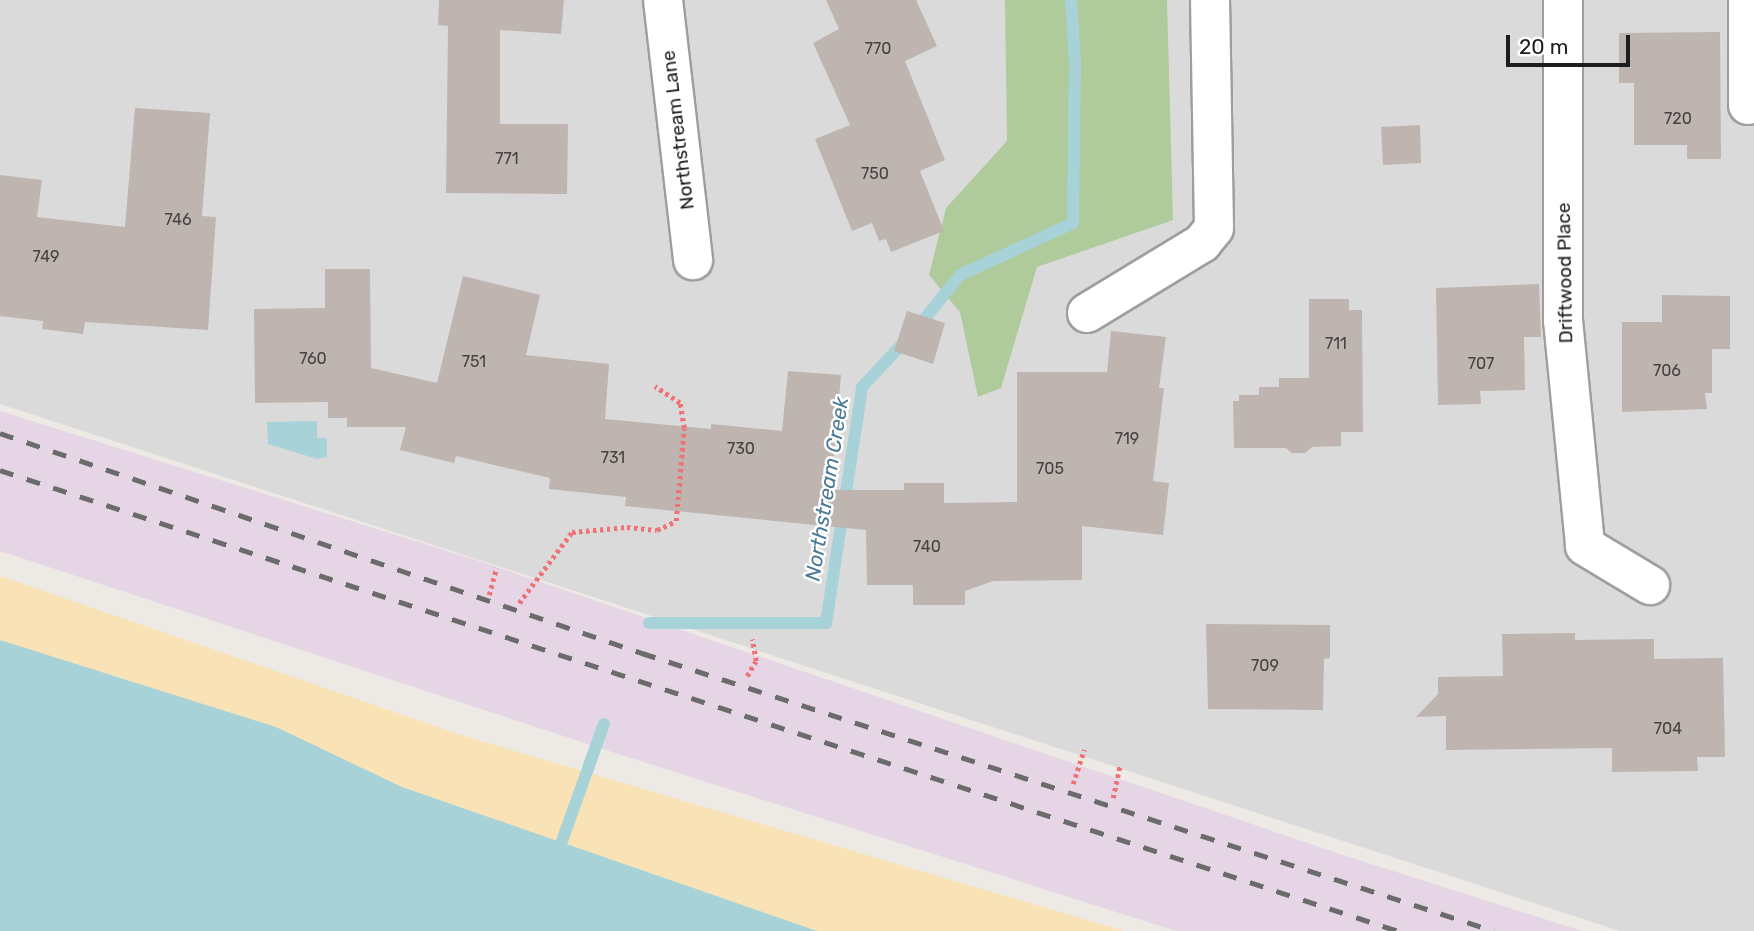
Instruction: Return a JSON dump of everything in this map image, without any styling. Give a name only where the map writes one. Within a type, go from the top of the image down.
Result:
[{"type":"street","name":"Northstream Lane","points":[[663,0],[693,260]]},
{"type":"street","points":[[1087,313],[1202,243],[1214,228],[1210,0]]},
{"type":"street","name":"Driftwood Place","points":[[1563,0],[1563,320],[1585,546],[1650,585]]},
{"type":"street","points":[[1748,0],[1748,105]]},
{"type":"path","points":[[519,603],[572,532],[626,527],[657,530],[676,521],[684,428],[680,403],[655,387]]},
{"type":"path","points":[[489,595],[496,568]]},
{"type":"path","points":[[747,676],[755,661],[752,639]]},
{"type":"path","points":[[1073,784],[1084,750]]},
{"type":"path","points":[[1113,798],[1120,766]]},
{"type":"shaded area","points":[[0,0],[1754,0],[1754,931],[1620,931],[0,404]]},
{"type":"shaded area","points":[[0,411],[476,560],[1343,855],[1582,931],[1176,931],[612,752],[0,551]]},
{"type":"green space","points":[[1005,0],[1167,0],[1173,220],[1037,267],[1001,388],[978,397],[960,312],[929,275],[946,208],[1007,141]]},
{"type":"sand","points":[[0,576],[464,736],[1124,931],[409,931],[0,811]]},
{"type":"water","points":[[317,421],[317,438],[327,438],[327,457],[317,459],[268,444],[267,422]]},
{"type":"water","points":[[0,640],[276,727],[402,787],[817,931],[0,931]]},
{"type":"building","points":[[439,0],[564,0],[561,34],[500,30],[500,124],[568,124],[567,194],[446,193],[448,26],[438,25]]},
{"type":"building","points":[[826,0],[916,0],[937,46],[905,61],[945,160],[920,171],[944,231],[891,252],[886,239],[879,241],[872,223],[852,231],[815,139],[850,125],[813,43],[839,29]]},
{"type":"building","points":[[1720,32],[1721,159],[1687,159],[1687,145],[1634,145],[1634,83],[1619,83],[1619,33]]},
{"type":"building","points":[[135,108],[210,113],[202,216],[216,217],[208,330],[85,322],[83,334],[42,329],[43,321],[0,316],[0,175],[42,180],[37,217],[125,227]]},
{"type":"building","points":[[1420,125],[1421,163],[1383,165],[1381,127]]},
{"type":"building","points":[[325,269],[370,269],[371,368],[437,383],[463,276],[540,295],[526,355],[609,364],[605,419],[711,429],[711,424],[782,431],[788,371],[841,375],[831,490],[904,490],[904,483],[944,483],[944,503],[1017,502],[1017,372],[1107,372],[1111,331],[1166,337],[1159,388],[1164,388],[1153,481],[1169,483],[1163,535],[1082,526],[1082,580],[993,581],[965,591],[965,605],[913,605],[913,585],[867,585],[866,530],[625,506],[626,497],[549,489],[550,478],[456,456],[454,463],[400,450],[406,427],[347,427],[347,418],[328,418],[328,402],[255,403],[254,309],[325,308]]},
{"type":"building","points":[[1539,284],[1541,337],[1524,337],[1525,390],[1480,391],[1481,404],[1438,405],[1436,288]]},
{"type":"building","points":[[1662,295],[1730,296],[1730,349],[1712,349],[1712,393],[1705,393],[1707,409],[1622,412],[1622,322],[1662,322]]},
{"type":"building","points":[[1309,299],[1349,299],[1349,310],[1362,310],[1363,432],[1341,432],[1341,446],[1312,447],[1305,453],[1292,453],[1286,448],[1234,448],[1233,401],[1239,401],[1239,395],[1259,395],[1259,387],[1279,387],[1279,378],[1309,378]]},
{"type":"building","points":[[907,311],[945,323],[933,364],[894,351]]},
{"type":"building","points":[[1206,624],[1330,625],[1330,658],[1324,659],[1323,710],[1208,709]]},
{"type":"building","points":[[1575,633],[1575,640],[1654,639],[1654,659],[1723,658],[1725,757],[1697,757],[1698,771],[1612,772],[1612,748],[1446,750],[1446,716],[1416,717],[1438,694],[1438,677],[1503,676],[1502,634]]},
{"type":"waterway","name":"Northstream Creek","points":[[917,328],[960,275],[1073,223],[1075,63],[1071,0]]},
{"type":"waterway","name":"Northstream Creek","points":[[649,623],[826,623],[862,387],[905,341]]},
{"type":"waterway","name":"Northstream Creek","points":[[557,855],[604,724]]},
{"type":"railway","points":[[0,433],[642,653],[1494,931]]},
{"type":"railway","points":[[0,470],[1398,931]]}]
